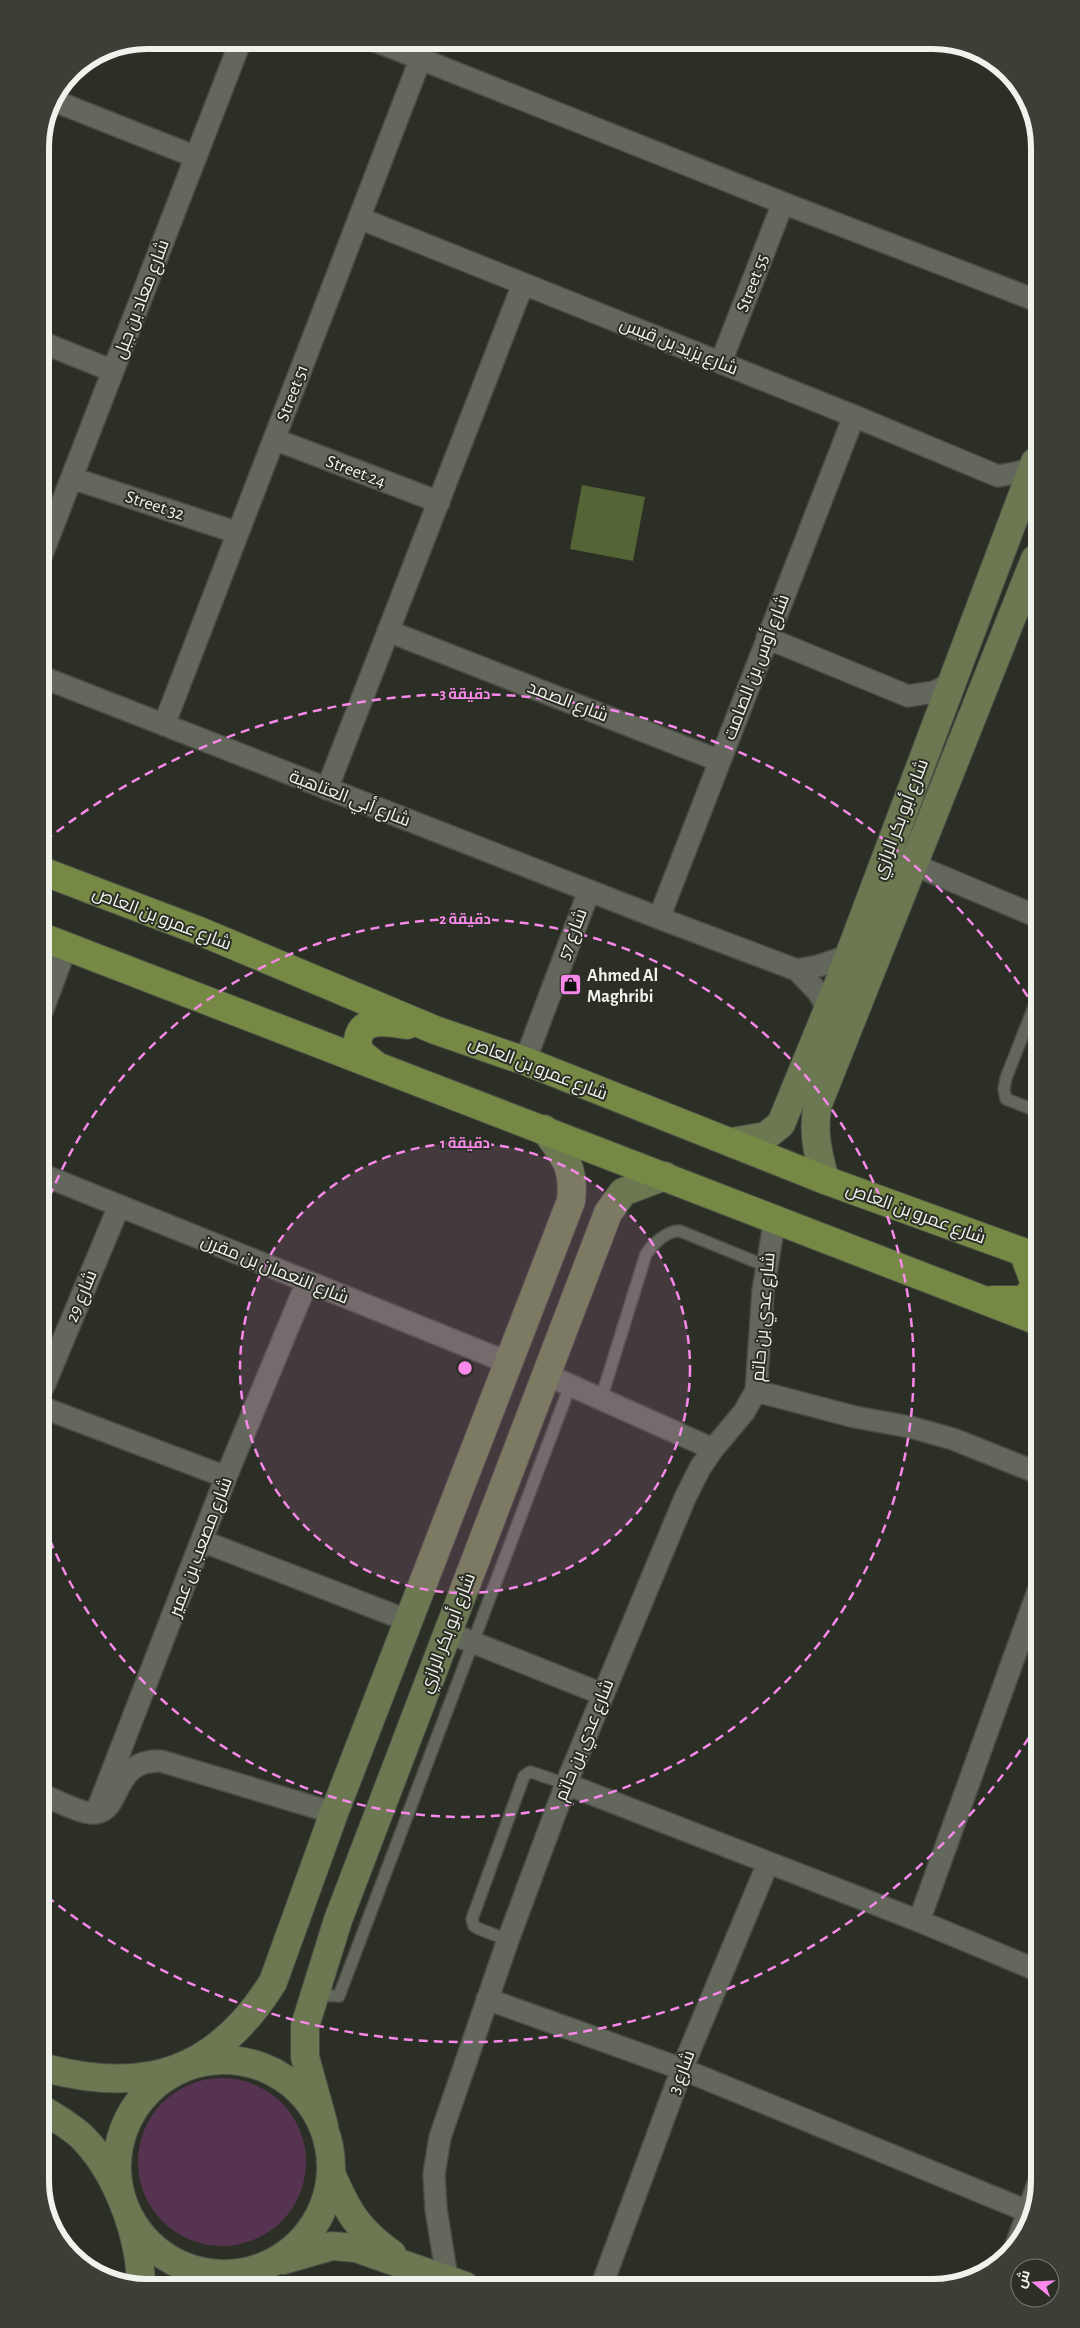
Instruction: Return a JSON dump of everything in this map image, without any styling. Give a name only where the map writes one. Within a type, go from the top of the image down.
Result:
[{"type":"main road","name":"شارع عمرو بن العاص","points":[[49,874],[198,930],[435,1030],[525,1061],[825,1180],[1030,1255]]},
{"type":"main road","points":[[54,942],[381,1069],[544,1129],[1031,1318]]},
{"type":"main road","points":[[381,1069],[358,1051],[357,1040],[361,1030],[369,1024],[385,1022],[435,1030]]},
{"type":"main road","points":[[983,1300],[1022,1300],[1031,1293]]},
{"type":"street","name":"شارع معاد بن جبل","points":[[49,537],[238,49]]},
{"type":"street","points":[[394,49],[782,203],[1031,298]]},
{"type":"street","name":"Street 51","points":[[164,725],[420,60]]},
{"type":"street","points":[[59,103],[196,157]]},
{"type":"street","name":"Street 55","points":[[721,362],[782,203]]},
{"type":"street","name":"شارع يزيد بن قيس","points":[[359,218],[721,362],[998,476]]},
{"type":"street","points":[[327,789],[523,284]]},
{"type":"street","points":[[49,345],[113,371]]},
{"type":"street","name":"شارع أوس بن الصامت","points":[[659,918],[854,416]]},
{"type":"street","name":"Street 24","points":[[274,439],[438,502]]},
{"type":"street","points":[[1017,508],[998,476],[1020,472],[1031,466]]},
{"type":"street","name":"شارع أبو بكر الرازي","points":[[731,1142],[766,1136],[781,1124],[828,1010],[1031,472]]},
{"type":"street","name":"Street 32","points":[[72,478],[238,533]]},
{"type":"street","name":"شارع أبو بكر الرازي","points":[[825,1180],[818,1152],[815,1128],[818,1104],[912,864],[1031,580]]},
{"type":"street","name":"شارع الصمد","points":[[388,631],[720,761]]},
{"type":"street","points":[[767,638],[908,696],[925,714],[934,728]]},
{"type":"street","name":"شارع أبي العتاهية","points":[[49,680],[588,891],[797,970]]},
{"type":"street","points":[[908,696],[934,692],[950,684]]},
{"type":"street","points":[[912,864],[1031,914]]},
{"type":"street","name":"شارع 57","points":[[525,1061],[588,891]]},
{"type":"street","points":[[49,970],[54,942]]},
{"type":"street","points":[[797,970],[818,966],[848,956]]},
{"type":"street","points":[[797,970],[818,992],[828,1010]]},
{"type":"street","points":[[140,2279],[138,2254],[118,2181],[118,2157],[126,2127],[132,2112],[146,2093],[164,2078],[229,2038],[258,2006],[273,1982],[334,1813],[507,1362],[571,1201],[574,1184],[572,1171],[564,1154],[544,1129]]},
{"type":"street","name":"شارع أبو بكر الرازي","points":[[324,2126],[305,2057],[305,2026],[338,1920],[608,1213],[623,1192],[665,1176]]},
{"type":"street","name":"شارع النعمان بن مقرن","points":[[49,1177],[507,1362]]},
{"type":"street","name":"شارع 29","points":[[49,1374],[119,1206]]},
{"type":"street","name":"شارع عدي بن حاتم","points":[[445,2278],[434,2174],[440,2136],[508,1940],[566,1784],[684,1498],[713,1448],[744,1412],[756,1391],[766,1266],[775,1218]]},
{"type":"street","name":"شارع مصعب بن عمير","points":[[96,1813],[226,1477],[307,1282]]},
{"type":"street","points":[[545,1374],[713,1448]]},
{"type":"street","points":[[756,1391],[855,1417],[910,1427],[953,1439],[1031,1471]]},
{"type":"street","points":[[49,1410],[226,1477]]},
{"type":"street","points":[[202,1541],[409,1621]]},
{"type":"street","points":[[918,1921],[1031,1611]]},
{"type":"street","points":[[447,1632],[602,1694]]},
{"type":"street","points":[[49,1797],[88,1812],[96,1813],[108,1806],[124,1776],[134,1765],[147,1760],[160,1760],[334,1813]]},
{"type":"street","points":[[566,1784],[918,1921],[1031,1968]]},
{"type":"street","name":"شارع 3","points":[[604,2279],[682,2069],[768,1863]]},
{"type":"street","points":[[487,1999],[682,2069],[1019,2228]]},
{"type":"street","points":[[49,2069],[87,2077],[122,2079],[159,2074],[209,2060],[232,2059],[256,2064],[278,2073],[297,2087],[313,2105],[324,2126],[330,2150],[331,2173],[327,2197],[318,2219],[304,2239],[286,2255],[237,2279]]},
{"type":"street","points":[[49,2113],[73,2129],[85,2140],[103,2163],[134,2224],[148,2242],[165,2257],[186,2267],[208,2273],[223,2274],[259,2268],[332,2246],[356,2248],[445,2278]]},
{"type":"street","points":[[331,2173],[345,2205],[370,2238],[445,2278]]},
{"type":"lane","points":[[1031,1014],[1006,1078],[1004,1089],[1006,1099],[1031,1109]]},
{"type":"lane","points":[[601,1400],[646,1254],[654,1243],[675,1231],[680,1231],[766,1266]]},
{"type":"lane","points":[[314,1995],[339,1996],[570,1386]]},
{"type":"lane","points":[[508,1940],[477,1928],[474,1926],[472,1919],[524,1776],[530,1772],[566,1784]]},
{"type":"shaded area","points":[[222,2078],[246,2082],[261,2088],[275,2097],[287,2109],[296,2123],[302,2138],[306,2162],[302,2186],[296,2201],[287,2215],[275,2227],[261,2236],[246,2242],[222,2246],[198,2242],[183,2236],[169,2227],[157,2215],[148,2201],[142,2186],[138,2162],[142,2138],[148,2123],[157,2109],[169,2097],[183,2088],[198,2082]]},
{"type":"building","points":[[582,485],[645,497],[633,561],[570,549]]},
{"type":"place","name":"Ahmed Al Maghribi","points":[[571,985]]}]
